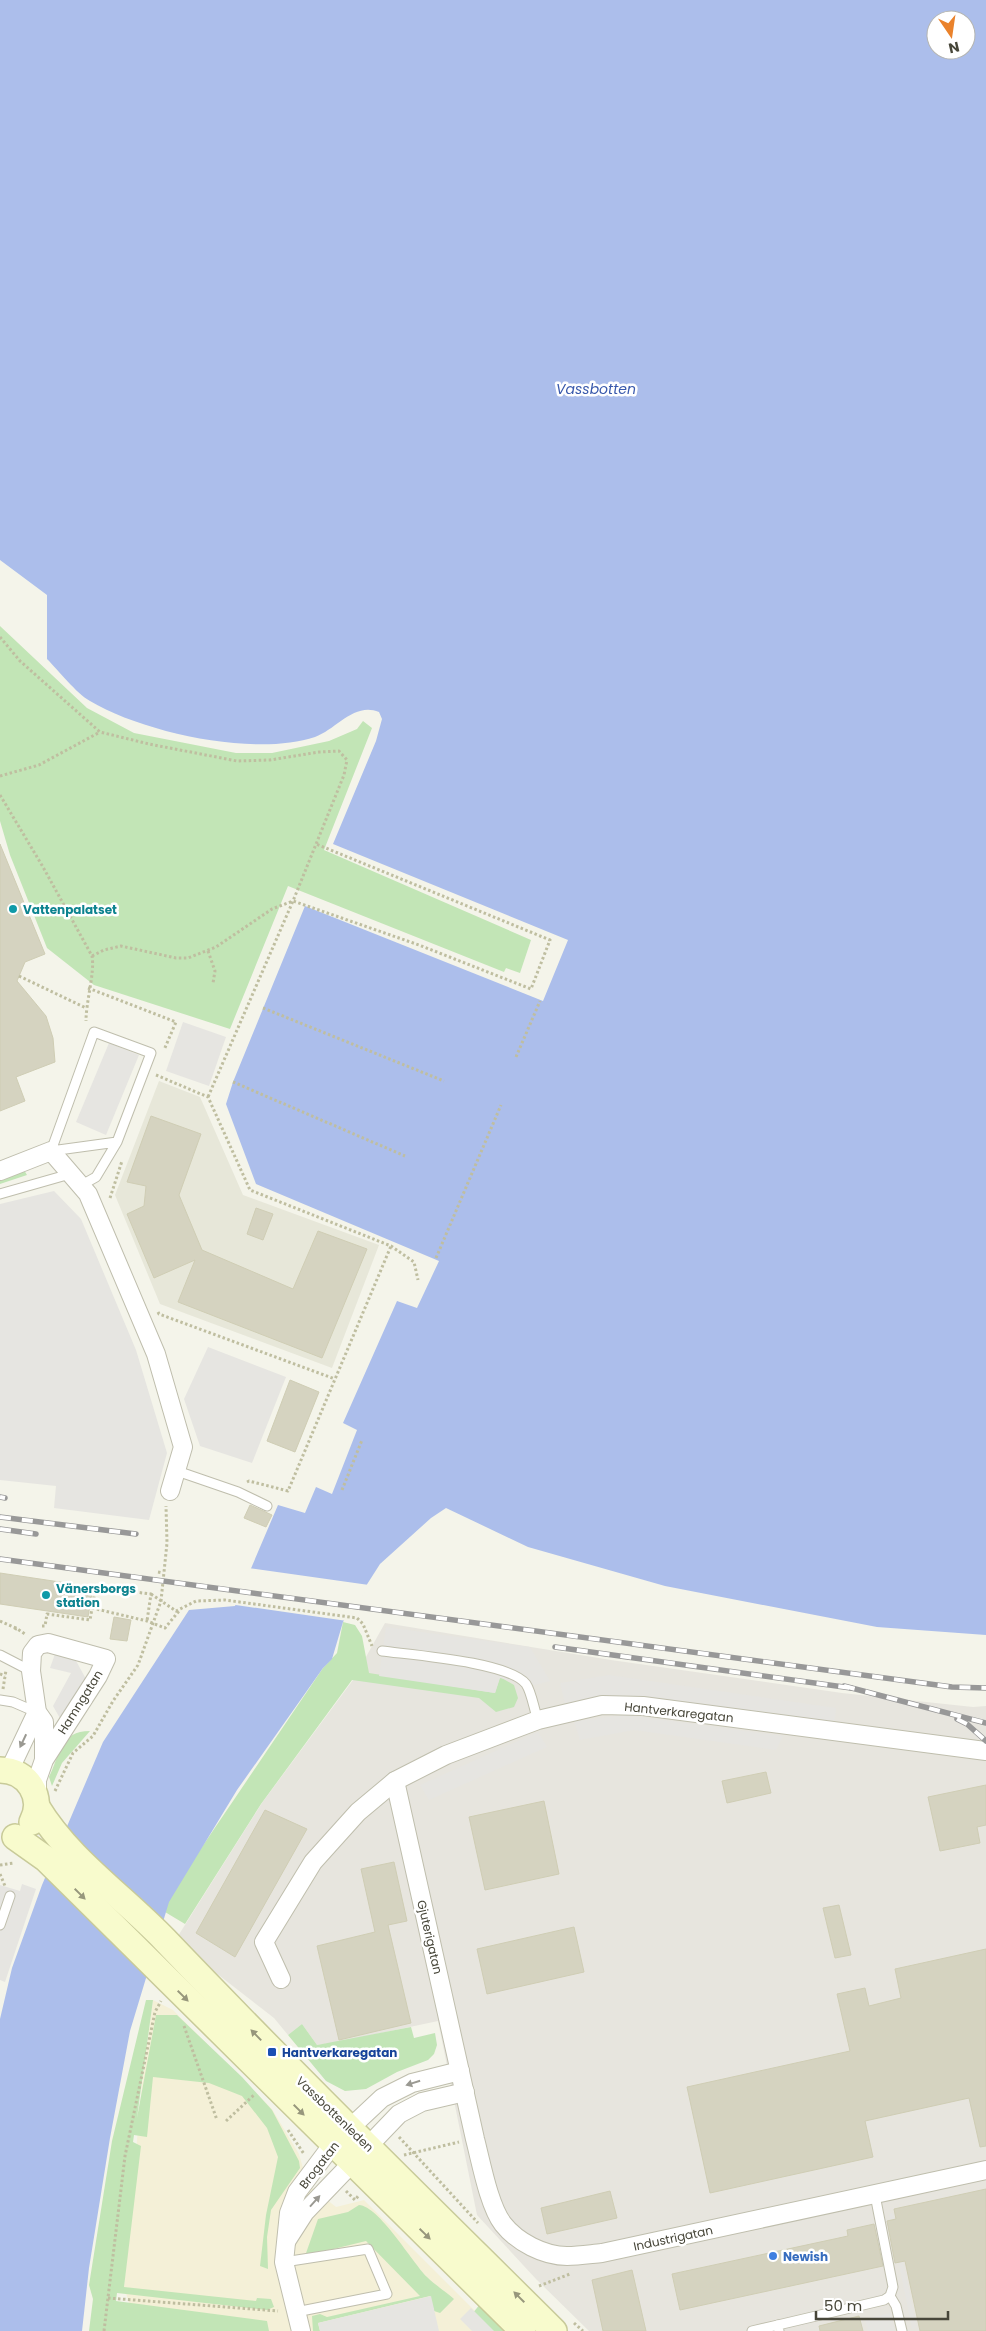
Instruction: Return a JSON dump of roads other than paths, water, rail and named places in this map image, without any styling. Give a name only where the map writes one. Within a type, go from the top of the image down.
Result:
[{"type":"main road","name":"Vassbottenleden","points":[[4,1771],[27,1781],[42,1802],[57,1837],[161,1936],[341,2136]]},
{"type":"main road","points":[[7,1838],[29,1827],[42,1802]]},
{"type":"main road","name":"Vassbottenleden","points":[[7,1838],[46,1860],[149,1961],[341,2136],[523,2331]]},
{"type":"main road","name":"Vassbottenleden","points":[[359,2154],[554,2331]]},
{"type":"street","points":[[0,1171],[51,1151],[88,1194],[156,1354],[183,1447],[170,1491]]},
{"type":"street","name":"Hamngatan","points":[[42,1802],[37,1780],[44,1760],[98,1676],[106,1660],[48,1643],[38,1645],[32,1653],[31,1670],[37,1712],[44,1722],[44,1760]]},
{"type":"street","name":"Hantverkaregatan","points":[[282,1979],[264,1942],[312,1862],[358,1812],[396,1781],[446,1755],[538,1720],[602,1705],[643,1706],[986,1750]]},
{"type":"street","points":[[4,1771],[37,1712]]},
{"type":"street","name":"Gjuterigatan","points":[[396,1781],[465,2092]]},
{"type":"street","name":"Brogatan","points":[[300,2331],[284,2262],[289,2213],[297,2192],[341,2136],[371,2106],[397,2089],[460,2070]]},
{"type":"street","name":"Brogatan","points":[[286,2241],[305,2212],[399,2114],[422,2102],[465,2092]]},
{"type":"street","name":"Industrigatan","points":[[465,2092],[490,2197],[502,2223],[520,2239],[538,2251],[566,2256],[602,2253],[986,2170]]},
{"type":"lane","points":[[0,1194],[96,1177],[117,1142],[151,1052],[94,1032],[51,1151],[117,1142]]},
{"type":"lane","points":[[177,1471],[238,1492],[266,1506]]},
{"type":"lane","points":[[382,1651],[483,1665],[509,1672],[526,1684],[538,1720]]},
{"type":"lane","points":[[0,1655],[31,1670]]},
{"type":"lane","points":[[0,1700],[37,1712]]},
{"type":"lane","points":[[0,1924],[10,1896]]},
{"type":"lane","points":[[752,2331],[779,2328],[884,2300],[890,2296],[893,2287],[875,2195]]},
{"type":"lane","points":[[284,2262],[368,2249],[387,2294],[296,2312]]},
{"type":"lane","points":[[890,2296],[896,2306],[902,2331]]},
{"type":"water","name":"Vassbotten","points":[[0,0],[986,0],[986,1635],[877,1627],[665,1586],[528,1547],[446,1508],[431,1518],[380,1564],[343,1622],[332,1659],[323,1668],[237,1790],[169,1902],[130,2031],[89,2268],[82,2331],[0,2331],[0,2019],[12,1968],[42,1885],[103,1742],[189,1610],[235,1606],[278,1505],[305,1513],[316,1487],[332,1494],[357,1430],[343,1423],[397,1301],[417,1308],[439,1261],[256,1184],[226,1104],[233,1082],[305,906],[543,1001],[568,940],[333,844],[376,741],[382,719],[379,712],[370,710],[354,713],[315,737],[290,743],[232,743],[200,739],[140,723],[113,713],[90,701],[73,687],[47,659],[47,595],[0,560]]},
{"type":"railway","points":[[0,1497],[5,1498]]},
{"type":"railway","points":[[0,1517],[136,1534]]},
{"type":"railway","points":[[0,1529],[36,1534]]},
{"type":"railway","points":[[0,1559],[952,1687],[986,1688]]},
{"type":"railway","points":[[555,1647],[851,1688]]},
{"type":"railway","points":[[844,1686],[986,1723]]},
{"type":"railway","points":[[957,1719],[967,1724],[986,1741]]},
{"type":"place","name":"Vattenpalatset","points":[[13,909]]},
{"type":"place","name":"Vänersborgs station","points":[[46,1595]]},
{"type":"place","name":"Hantverkaregatan","points":[[272,2052]]},
{"type":"place","name":"Newish","points":[[773,2256]]}]
